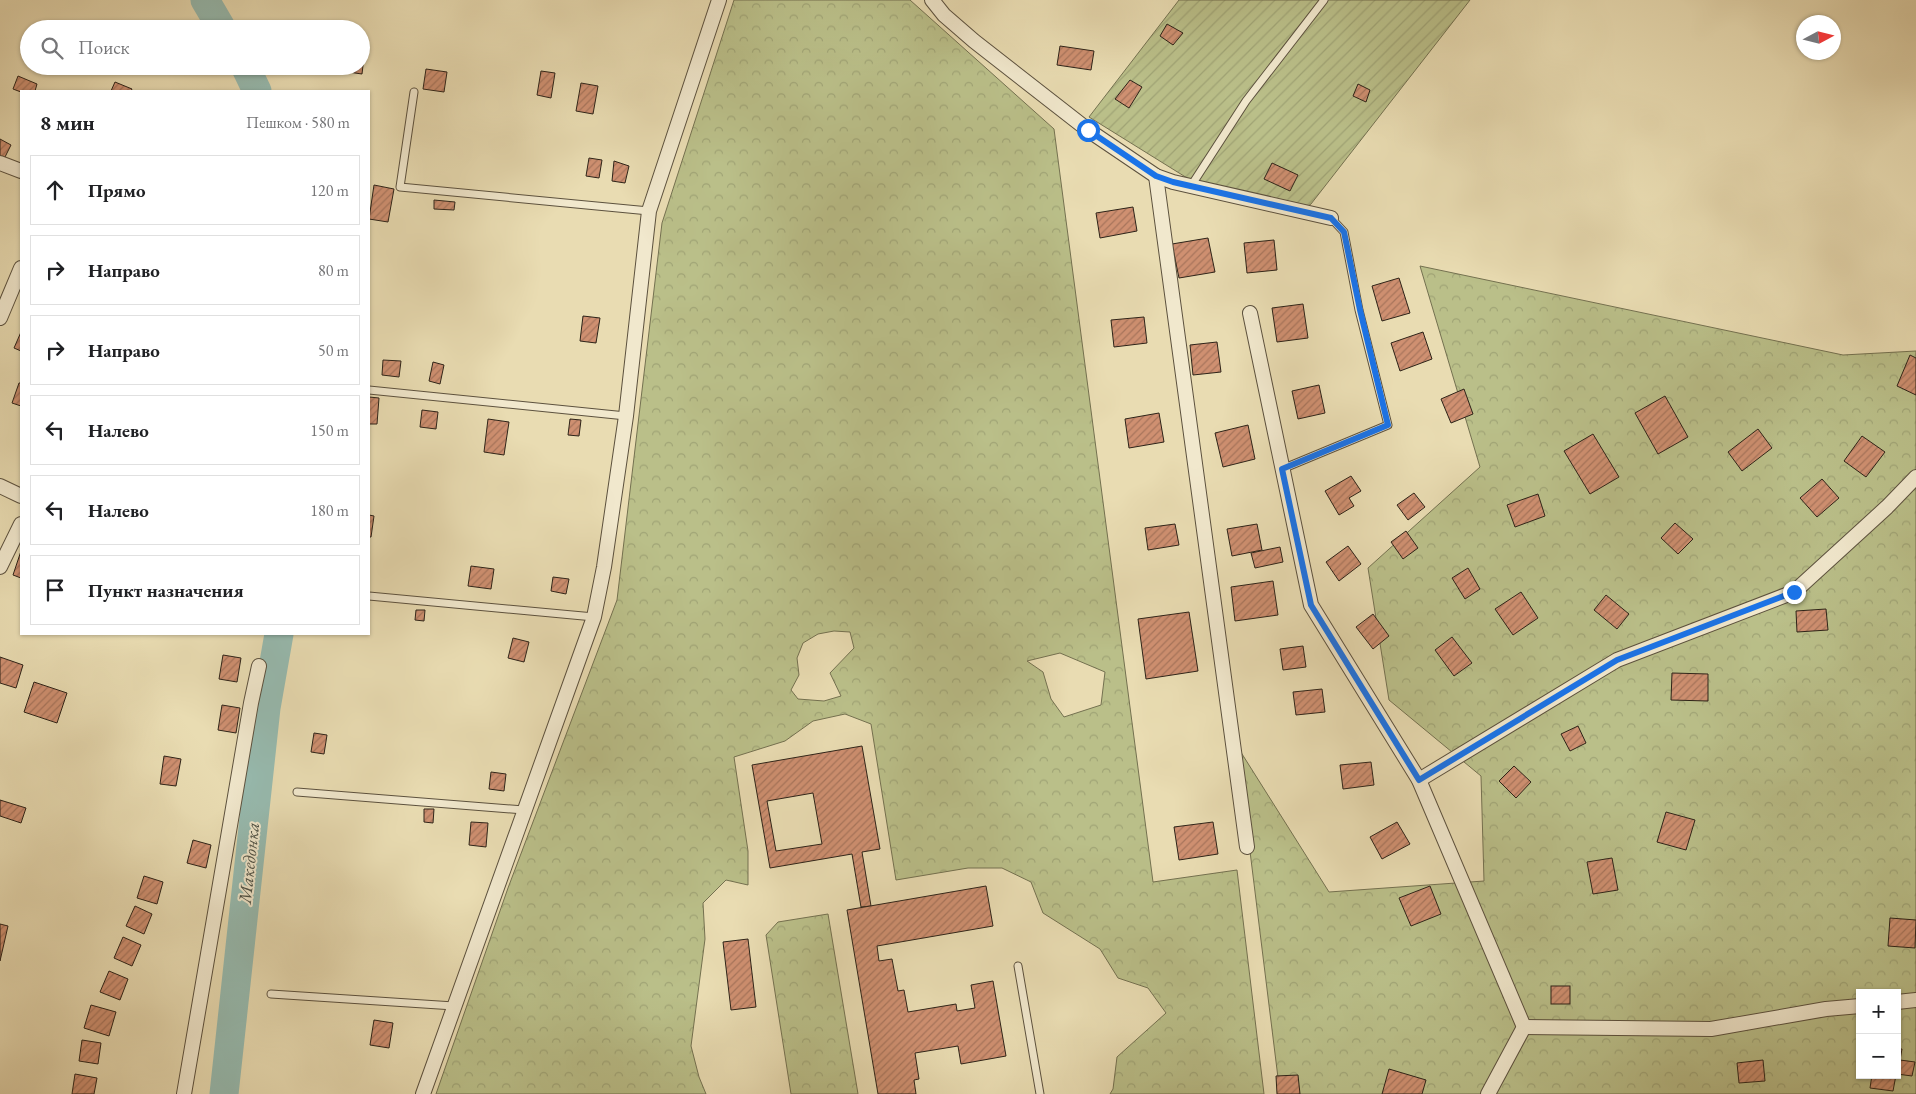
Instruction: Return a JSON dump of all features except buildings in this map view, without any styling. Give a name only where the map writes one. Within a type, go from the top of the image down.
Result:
[{"type":"street","points":[[423,1094],[594,617],[604,567],[626,416],[649,211],[719,0]]},
{"type":"street","points":[[932,0],[944,15],[1007,67],[1088,130],[1156,176],[1191,186],[1331,218]]},
{"type":"street","points":[[0,163],[20,171]]},
{"type":"street","points":[[1156,176],[1247,847]]},
{"type":"street","points":[[0,318],[20,270]]},
{"type":"street","points":[[1250,313],[1311,605],[1419,780],[1524,1027]]},
{"type":"street","points":[[1419,780],[1617,660],[1794,592],[1916,477]]},
{"type":"street","points":[[0,486],[20,496]]},
{"type":"street","points":[[0,567],[20,526]]},
{"type":"street","points":[[184,1094],[259,666]]},
{"type":"street","points":[[1901,1002],[1916,1000]]},
{"type":"street","points":[[1524,1027],[1711,1029],[1856,1006]]},
{"type":"street","points":[[1488,1094],[1524,1027]]},
{"type":"lane","points":[[1191,186],[1246,101],[1324,0]]},
{"type":"lane","points":[[414,92],[400,188],[649,211]]},
{"type":"lane","points":[[1282,469],[1388,425],[1360,310],[1344,232],[1331,218]]},
{"type":"lane","points":[[370,390],[626,416]]},
{"type":"lane","points":[[370,596],[594,617]]},
{"type":"lane","points":[[297,792],[524,810]]},
{"type":"lane","points":[[1018,966],[1040,1094]]},
{"type":"lane","points":[[271,994],[454,1006]]},
{"type":"green space","points":[[734,0],[910,0],[1054,129],[1153,882],[1237,870],[1264,1094],[1110,1094],[1113,1089],[1117,1057],[1166,1013],[1148,988],[1118,978],[1100,949],[1043,913],[1031,882],[1002,868],[968,868],[896,880],[871,724],[845,714],[813,721],[785,741],[734,757],[748,851],[748,885],[726,880],[703,903],[705,939],[691,1046],[699,1077],[706,1094],[436,1094],[508,888],[617,600],[662,223]],"holes":[[[834,631],[850,632],[854,648],[830,673],[841,696],[824,701],[798,699],[791,690],[799,675],[797,658],[803,643],[818,634]],[[1060,653],[1105,672],[1101,705],[1064,717],[1051,699],[1043,672],[1027,661]]]},
{"type":"green space","points":[[1179,0],[1470,0],[1311,204],[1302,210],[1200,186],[1089,117]]},
{"type":"green space","points":[[1420,266],[1843,355],[1916,351],[1916,1094],[1280,1094],[1237,746],[1329,892],[1484,881],[1481,776],[1389,700],[1368,568],[1480,467]]},
{"type":"green space","points":[[828,914],[858,1094],[791,1094],[766,935],[778,922]]},
{"type":"waterway","name":"Македонка","points":[[205,0],[217,20]]},
{"type":"waterway","name":"Македонка","points":[[249,75],[257,90]]},
{"type":"waterway","name":"Македонка","points":[[224,1094],[266,708],[279,635]]},
{"type":"route","points":[[1088,130],[1156,176],[1173,182],[1331,218],[1344,232],[1360,310],[1388,425],[1282,469],[1311,605],[1419,780],[1617,660],[1794,592]]}]
